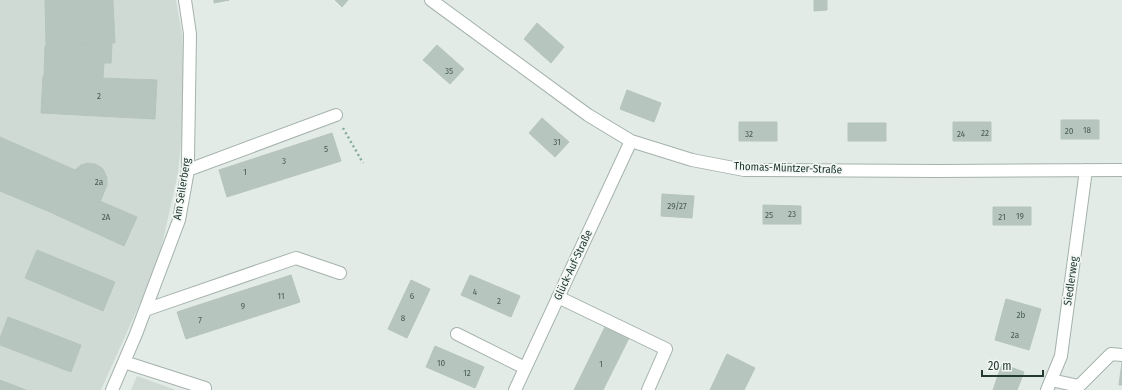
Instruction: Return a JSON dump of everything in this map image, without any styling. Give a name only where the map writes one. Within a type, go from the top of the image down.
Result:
[{"type":"street","name":"Am Seilerberg","points":[[112,390],[145,310],[179,220],[188,170],[190,34],[185,0]]},
{"type":"street","name":"Thomas-Müntzer-Straße","points":[[431,0],[588,116],[631,141],[692,160],[744,170],[1122,170]]},
{"type":"street","points":[[188,170],[336,115]]},
{"type":"street","name":"Glück-Auf-Straße","points":[[515,390],[631,141]]},
{"type":"street","name":"Siedlerweg","points":[[1049,385],[1061,356],[1086,170]]},
{"type":"street","points":[[145,310],[296,258],[340,273]]},
{"type":"street","points":[[558,297],[666,349],[648,390]]},
{"type":"street","points":[[457,334],[525,368]]},
{"type":"street","points":[[1049,385],[1079,386],[1111,354],[1122,355]]},
{"type":"street","points":[[124,362],[205,388]]},
{"type":"path","points":[[336,115],[363,163]]},
{"type":"shaded area","points":[[0,0],[176,0],[182,34],[184,72],[182,135],[178,173],[158,263],[101,390],[0,390]]},
{"type":"shaded area","points":[[137,376],[176,390],[131,390]]},
{"type":"building","points":[[45,0],[113,0],[115,43],[46,46]]},
{"type":"building","points":[[214,0],[229,0],[214,3]]},
{"type":"building","points":[[335,0],[348,0],[342,7]]},
{"type":"building","points":[[814,0],[827,0],[827,10],[814,11]]},
{"type":"building","points":[[537,23],[564,47],[551,63],[524,39]]},
{"type":"building","points":[[112,44],[111,63],[104,63],[103,78],[44,76],[45,46]]},
{"type":"building","points":[[437,45],[464,69],[450,84],[423,60]]},
{"type":"building","points":[[43,76],[157,80],[155,119],[41,113]]},
{"type":"building","points":[[627,90],[661,103],[654,122],[620,109]]},
{"type":"building","points":[[542,118],[569,142],[555,157],[529,133]]},
{"type":"building","points":[[1061,120],[1099,120],[1099,139],[1061,139]]},
{"type":"building","points":[[739,122],[777,122],[777,141],[739,141]]},
{"type":"building","points":[[953,122],[991,122],[991,141],[953,141]]},
{"type":"building","points":[[848,123],[886,123],[886,141],[848,141]]},
{"type":"building","points":[[332,133],[341,161],[227,197],[219,170]]},
{"type":"building","points":[[0,137],[91,177],[77,207],[56,198],[50,212],[0,191]]},
{"type":"building","points":[[88,163],[95,164],[102,168],[107,178],[107,185],[95,214],[77,207],[91,177],[75,170],[81,165]]},
{"type":"building","points":[[662,194],[694,196],[692,218],[661,216]]},
{"type":"building","points":[[56,198],[95,214],[100,201],[137,217],[124,246],[50,212]]},
{"type":"building","points":[[763,205],[801,206],[801,224],[763,224]]},
{"type":"building","points":[[993,207],[1031,207],[1031,225],[993,225]]},
{"type":"building","points":[[37,250],[115,282],[103,311],[25,278]]},
{"type":"building","points":[[291,275],[300,302],[186,339],[177,312]]},
{"type":"building","points":[[470,275],[520,296],[511,317],[461,295]]},
{"type":"building","points":[[411,280],[430,289],[407,338],[388,329]]},
{"type":"building","points":[[1006,299],[1041,309],[1035,330],[1000,321]]},
{"type":"building","points":[[8,317],[81,345],[71,372],[0,345],[0,338]]},
{"type":"building","points":[[1000,321],[1035,330],[1029,350],[995,340]]},
{"type":"building","points":[[605,327],[629,338],[603,390],[574,390]]},
{"type":"building","points":[[435,346],[484,367],[475,388],[426,367]]},
{"type":"building","points":[[727,354],[755,368],[744,390],[710,390]]},
{"type":"building","points":[[1122,362],[1122,385],[1119,385]]},
{"type":"building","points":[[1002,364],[1024,372],[1017,390],[993,390]]},
{"type":"building","points":[[0,380],[26,390],[0,390]]}]
